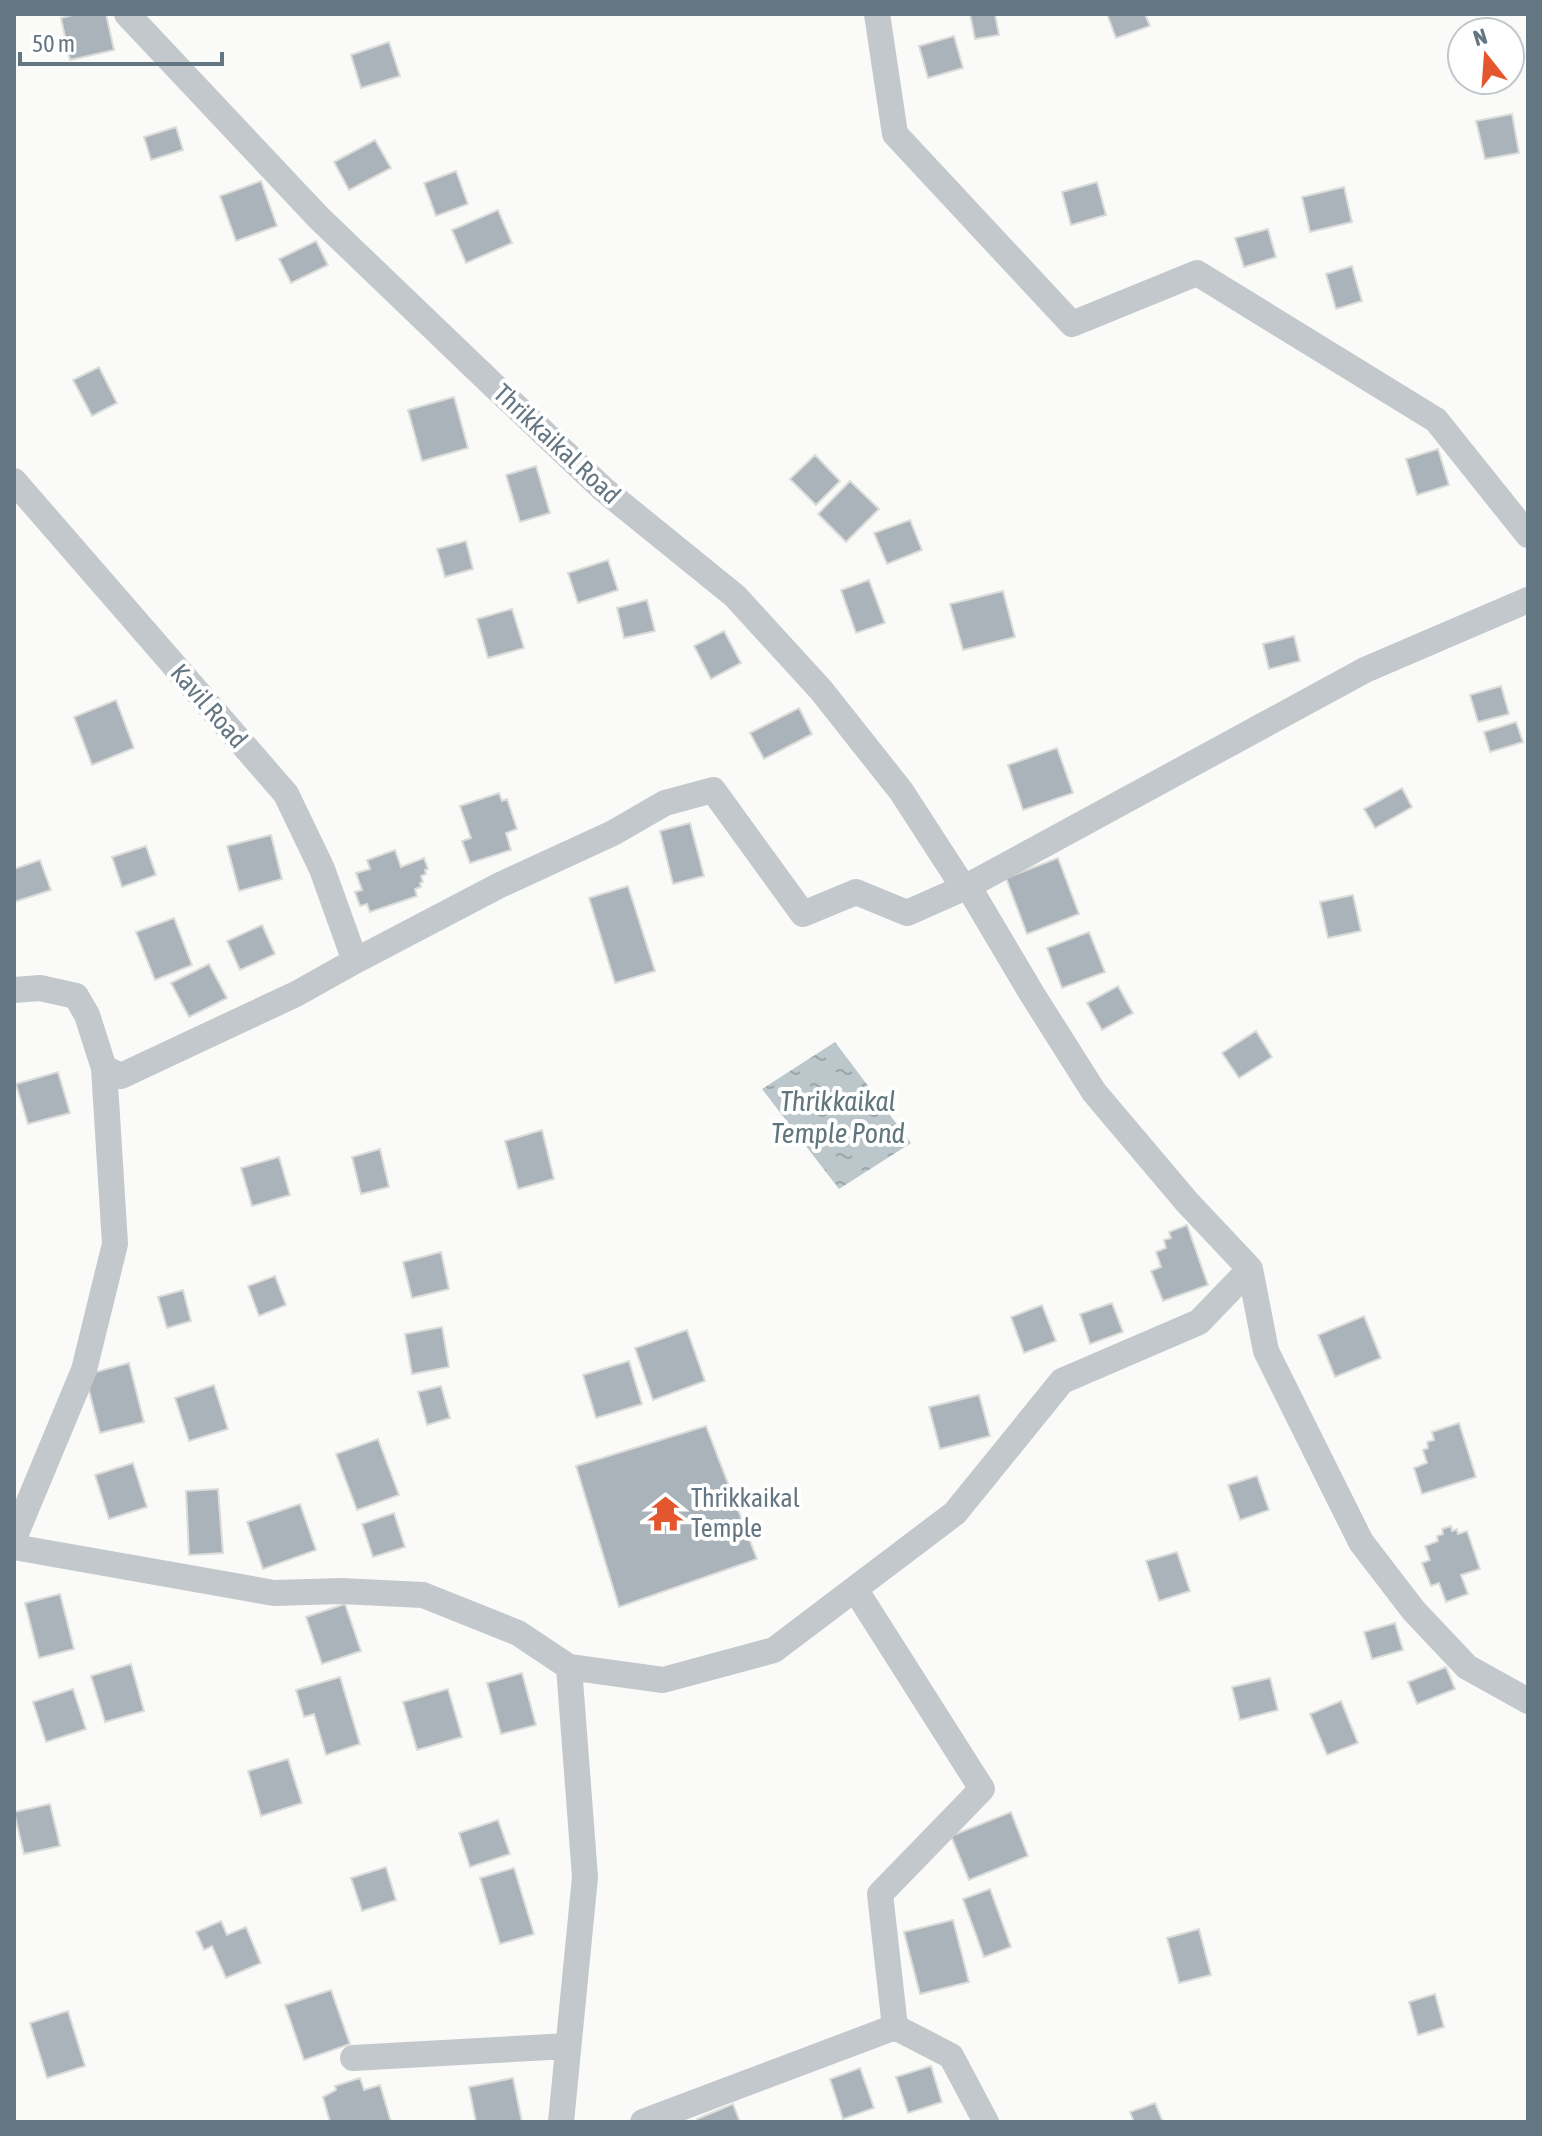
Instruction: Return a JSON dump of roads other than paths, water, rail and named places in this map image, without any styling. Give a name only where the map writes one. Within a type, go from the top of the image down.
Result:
[{"type":"street","name":"Thrikkaikal Road","points":[[127,14],[319,218],[603,489],[735,596],[831,703],[901,791],[960,882],[968,886],[1094,1092],[1187,1202],[1250,1269]]},
{"type":"street","points":[[877,14],[895,134],[1072,324],[1197,273],[1436,420],[1528,535]]},
{"type":"street","name":"Kavil Road","points":[[14,481],[286,794],[322,869],[355,961]]},
{"type":"street","points":[[104,1068],[121,1076],[296,994],[500,885],[613,833],[665,803],[713,790],[803,914],[856,892],[907,913],[968,886],[1365,670],[1528,600]]},
{"type":"street","points":[[14,990],[40,988],[76,996],[87,1015],[104,1068],[115,1244],[84,1370],[14,1538]]},
{"type":"street","points":[[14,1547],[274,1593],[341,1591],[423,1595],[518,1633],[569,1667],[663,1680],[774,1650],[955,1513],[1062,1381],[1199,1322],[1250,1269]]},
{"type":"street","points":[[1250,1269],[1266,1351],[1361,1542],[1414,1611],[1467,1667],[1528,1701]]},
{"type":"street","points":[[855,1589],[982,1789],[880,1894],[895,2027]]},
{"type":"street","points":[[561,2122],[585,1877],[569,1667]]},
{"type":"street","points":[[643,2122],[895,2027],[951,2056],[986,2122]]},
{"type":"street","points":[[353,2058],[568,2046]]},
{"type":"water","name":"Thrikkaikal Temple Pond","points":[[835,1042],[911,1143],[839,1189],[762,1089]]},
{"type":"place","name":"Thrikkaikal Temple","points":[[665,1513]]}]
